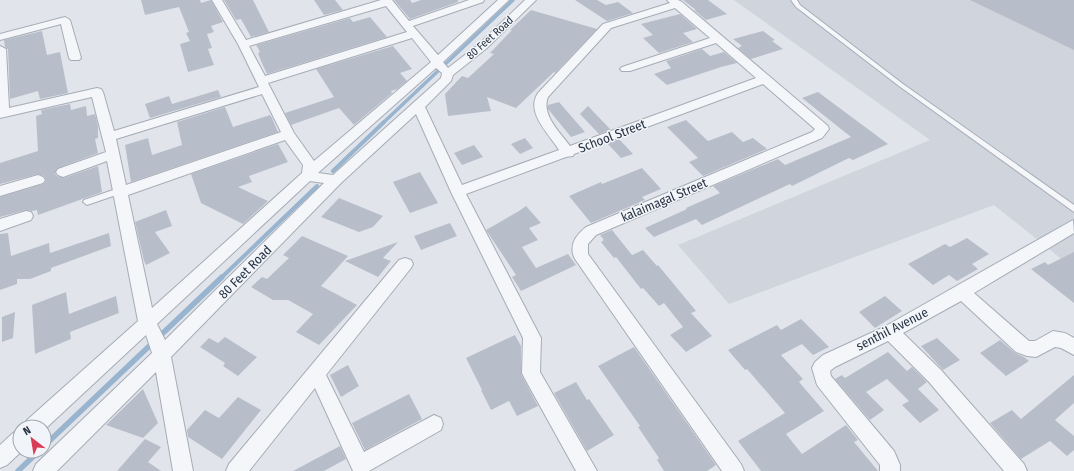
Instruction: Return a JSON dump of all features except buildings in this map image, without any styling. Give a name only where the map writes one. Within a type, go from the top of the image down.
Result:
[{"type":"street","points":[[217,0],[243,44],[288,134],[310,165],[309,175],[331,180]]},
{"type":"street","points":[[109,137],[264,85],[410,29],[479,0]]},
{"type":"street","name":"80 Feet Road","points":[[43,471],[155,340],[309,175],[441,67],[504,0]]},
{"type":"street","name":"80 Feet Road","points":[[441,67],[483,46],[531,0]]},
{"type":"street","points":[[243,44],[387,1],[441,67]]},
{"type":"street","points":[[568,153],[541,114],[539,104],[542,96],[607,26],[675,2]]},
{"type":"street","name":"kalaimagal Street","points":[[675,2],[823,129],[817,135],[591,231],[582,238],[579,246],[580,255],[734,471]]},
{"type":"street","points":[[0,36],[65,20],[74,58]]},
{"type":"street","points":[[626,69],[717,39]]},
{"type":"street","points":[[0,49],[3,65],[1,113],[97,92],[109,137],[119,192],[155,340],[183,471]]},
{"type":"street","name":"80 Feet Road","points":[[45,419],[155,340],[331,180],[418,106],[447,79],[441,67]]},
{"type":"street","name":"School Street","points":[[458,192],[568,153],[765,79]]},
{"type":"street","points":[[418,106],[458,192],[532,338],[531,373],[586,471]]},
{"type":"street","points":[[119,192],[288,134]]},
{"type":"street","points":[[63,172],[112,155]]},
{"type":"street","points":[[0,191],[38,180]]},
{"type":"street","points":[[0,225],[26,216]]},
{"type":"street","name":"senthil Avenue","points":[[890,471],[890,465],[887,458],[823,379],[821,368],[830,361],[890,332],[962,292],[1073,226]]},
{"type":"street","points":[[236,471],[405,264]]},
{"type":"street","points":[[962,292],[1017,343],[1026,349],[1039,349],[1054,338],[1065,341],[1074,347]]},
{"type":"street","points":[[890,332],[935,376],[1017,471]]},
{"type":"street","points":[[313,376],[321,382],[360,465],[434,424]]},
{"type":"street","points":[[0,458],[12,447]]},
{"type":"lane","points":[[794,0],[798,6],[901,86],[1074,209]]},
{"type":"lane","points":[[87,202],[119,192]]},
{"type":"shaded area","points":[[734,0],[1074,0],[1074,269],[994,205],[729,304],[678,245],[930,140]]},
{"type":"waterway","points":[[383,123],[513,0]]},
{"type":"waterway","points":[[333,171],[384,122]]},
{"type":"waterway","points":[[221,278],[317,186]]},
{"type":"waterway","points":[[52,438],[222,277]]},
{"type":"waterway","points":[[18,471],[31,459]]}]
